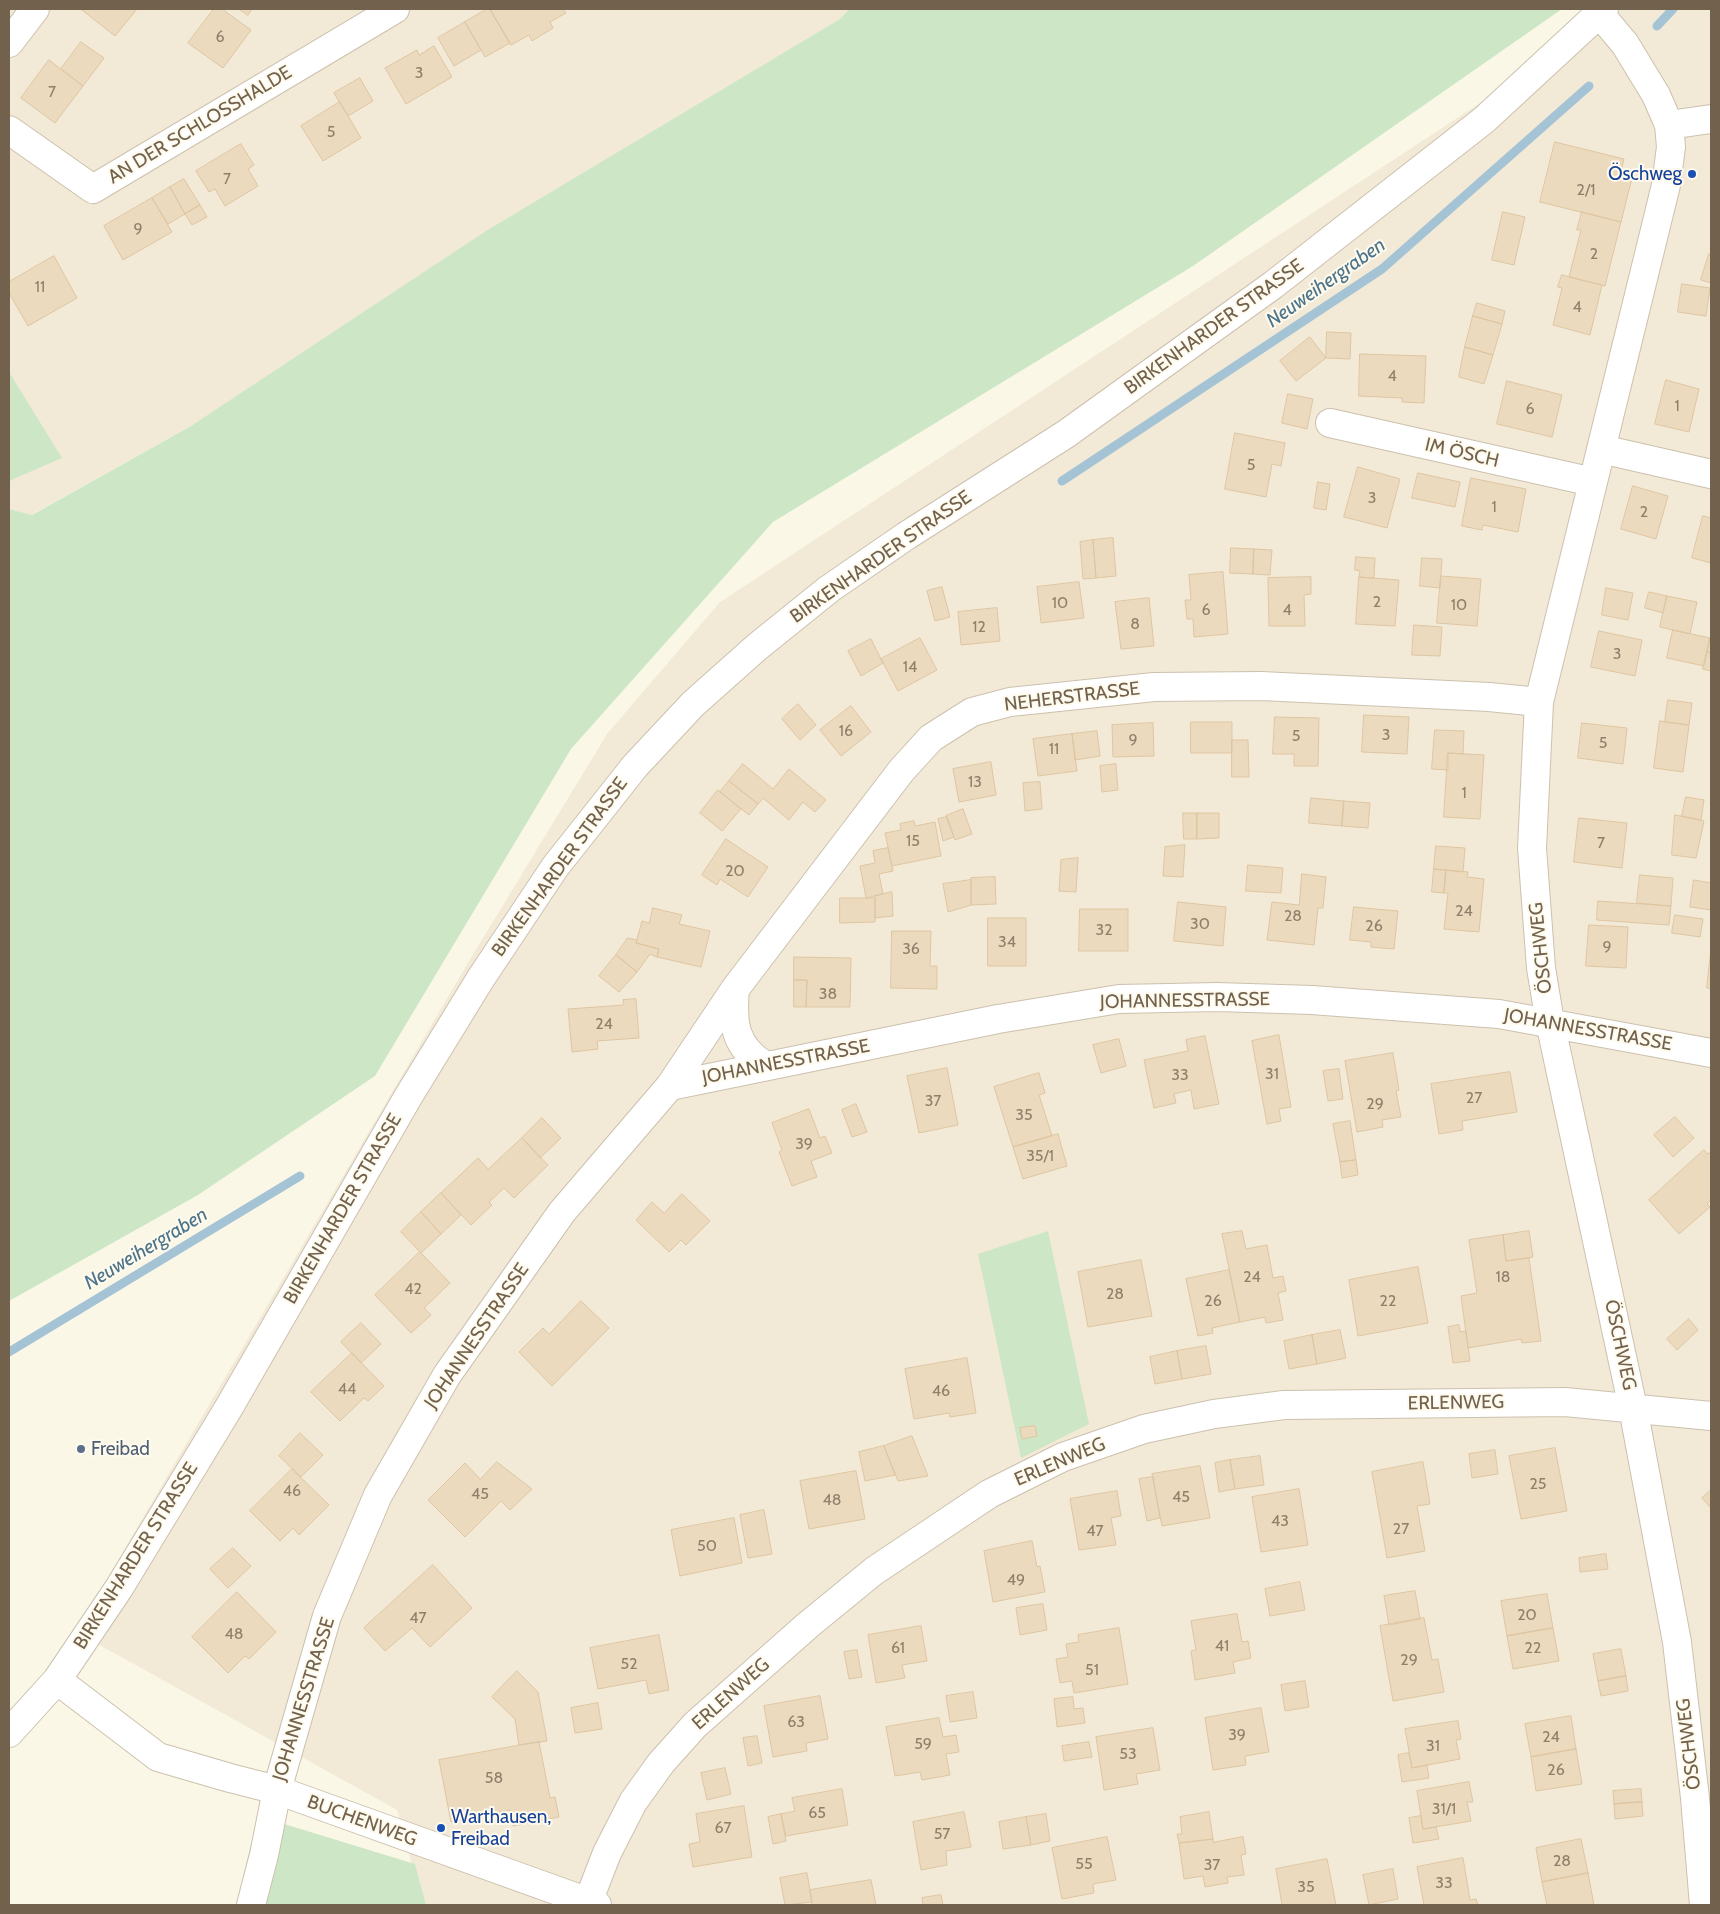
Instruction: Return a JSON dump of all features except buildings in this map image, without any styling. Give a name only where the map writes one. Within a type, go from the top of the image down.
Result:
[{"type":"street","points":[[9,43],[35,9]]},
{"type":"street","name":"AN DER SCHLOSSHALDE","points":[[9,130],[93,189],[395,9]]},
{"type":"street","name":"ÖSCHWEG","points":[[1601,11],[1625,44],[1656,95],[1669,125],[1671,147],[1666,185],[1600,449],[1540,702],[1532,848],[1541,968],[1550,1022],[1633,1408],[1677,1642],[1695,1798],[1704,1905]]},
{"type":"street","name":"BIRKENHARDER STRASSE","points":[[9,1733],[58,1680],[119,1588],[228,1409],[408,1097],[480,978],[555,867],[635,766],[694,704],[757,647],[829,589],[906,536],[1066,434],[1273,285],[1484,120],[1601,11]]},
{"type":"street","points":[[1669,125],[1711,118]]},
{"type":"street","name":"IM ÖSCH","points":[[1330,424],[1593,482]]},
{"type":"street","points":[[1600,449],[1711,474]]},
{"type":"street","name":"NEHERSTRASSE","points":[[670,1086],[735,989],[901,771],[930,738],[972,712],[1010,702],[1154,687],[1261,686],[1489,697],[1540,702]]},
{"type":"street","points":[[735,989],[733,1012],[736,1034],[754,1058],[766,1066]]},
{"type":"street","name":"JOHANNESSTRASSE","points":[[250,1905],[264,1855],[276,1790],[327,1616],[378,1496],[447,1375],[562,1212],[670,1086],[998,1019],[1119,999],[1217,997],[1312,1000],[1499,1014],[1711,1053]]},
{"type":"street","name":"ERLENWEG","points":[[593,1903],[607,1853],[632,1802],[661,1763],[695,1725],[808,1625],[874,1571],[989,1494],[1064,1457],[1144,1429],[1214,1414],[1284,1405],[1565,1402],[1711,1416]]},
{"type":"street","name":"BUCHENWEG","points":[[58,1680],[158,1757],[276,1790],[593,1903]]},
{"type":"shaded area","points":[[9,9],[849,9],[840,19],[191,426],[31,515],[9,509]]},
{"type":"shaded area","points":[[1585,9],[1711,9],[1711,1905],[423,1905],[397,1810],[76,1632],[466,966],[607,734],[720,602],[1483,101]]},
{"type":"green space","points":[[849,9],[1562,9],[1193,266],[773,522],[571,749],[375,1076],[198,1195],[9,1301],[9,509],[32,515],[191,426],[486,231],[840,19]]},
{"type":"green space","points":[[9,372],[62,458],[9,481]]},
{"type":"green space","points":[[1048,1231],[1089,1424],[1021,1458],[978,1254]]},
{"type":"green space","points":[[258,1816],[415,1864],[426,1905],[236,1905]]},
{"type":"waterway","name":"Neuweihergraben","points":[[1657,26],[1673,9]]},
{"type":"waterway","name":"Neuweihergraben","points":[[1062,481],[1382,269],[1589,86]]},
{"type":"waterway","name":"Neuweihergraben","points":[[9,1352],[300,1176]]},
{"type":"place","name":"Öschweg","points":[[1692,174]]},
{"type":"place","name":"Freibad","points":[[81,1449]]},
{"type":"place","name":"Warthausen, Freibad","points":[[441,1828]]}]
